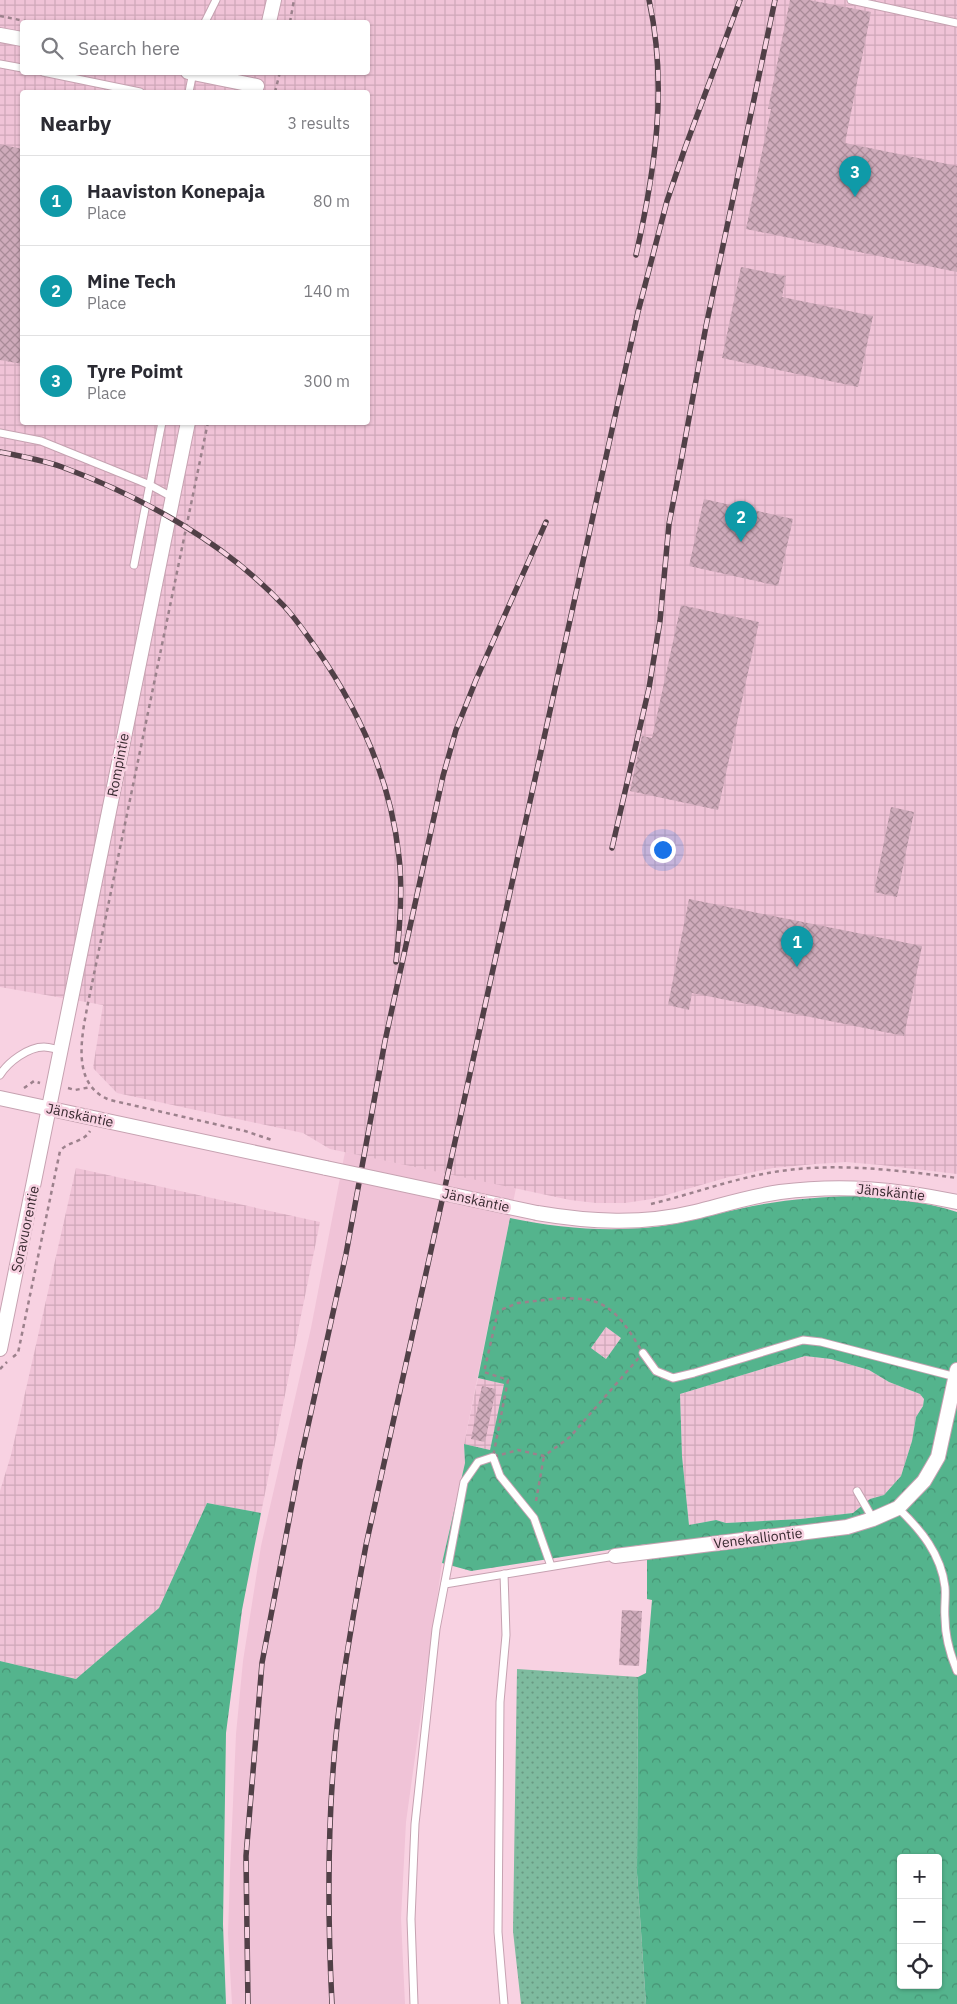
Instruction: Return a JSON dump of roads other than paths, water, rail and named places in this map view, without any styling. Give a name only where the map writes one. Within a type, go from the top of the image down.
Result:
[{"type":"street","points":[[269,20],[274,0]]},
{"type":"street","points":[[0,35],[20,39]]},
{"type":"street","points":[[204,75],[257,84]]},
{"type":"street","name":"Rompintie","points":[[49,1108],[187,425]]},
{"type":"street","name":"Jänskäntie","points":[[0,1098],[537,1213],[595,1221],[623,1222],[654,1219],[694,1212],[736,1200],[778,1192],[817,1188],[878,1188],[957,1202]]},
{"type":"street","name":"Soravuorentie","points":[[0,1350],[49,1108]]},
{"type":"street","name":"Venekalliontie","points":[[615,1556],[847,1527],[873,1519],[898,1508],[924,1482],[938,1457],[956,1373]]},
{"type":"lane","points":[[206,20],[216,0]]},
{"type":"lane","points":[[851,0],[957,23]]},
{"type":"lane","points":[[0,64],[20,68]]},
{"type":"lane","points":[[58,75],[130,90]]},
{"type":"lane","points":[[189,90],[192,75]]},
{"type":"lane","points":[[134,565],[161,425]]},
{"type":"lane","points":[[0,433],[41,441],[172,497]]},
{"type":"lane","points":[[0,1075],[5,1067],[25,1052],[43,1047],[60,1050]]},
{"type":"lane","points":[[643,1353],[656,1371],[673,1378],[803,1340],[821,1342],[956,1373]]},
{"type":"lane","points":[[414,2004],[412,1919],[415,1824],[436,1629],[464,1482],[478,1462],[493,1457],[500,1476],[534,1518],[551,1566]]},
{"type":"lane","points":[[857,1490],[873,1519]]},
{"type":"lane","points":[[898,1508],[927,1539],[941,1568],[945,1588],[947,1638],[957,1671]]},
{"type":"lane","points":[[445,1584],[615,1556]]},
{"type":"lane","points":[[504,1574],[506,1635],[500,1702],[498,1932],[504,2004]]},
{"type":"railway","points":[[636,255],[649,192],[657,128],[658,65],[655,32],[649,0]]},
{"type":"railway","points":[[332,2004],[329,1930],[332,1782],[342,1688],[366,1545],[638,312],[667,201],[740,0]]},
{"type":"railway","points":[[612,848],[649,688],[660,621],[669,524],[706,326],[775,0]]},
{"type":"railway","points":[[0,452],[62,467],[122,492],[152,507],[210,542],[236,562],[261,583],[297,621],[332,672],[359,721],[371,747],[389,801],[395,829],[401,883],[396,962]]},
{"type":"railway","points":[[248,2004],[246,1856],[262,1663],[300,1462],[346,1254],[385,1041],[443,776],[456,730],[476,680],[546,522]]},
{"type":"place","name":"Tyre Poimt","points":[[855,197]]},
{"type":"place","name":"Mine Tech","points":[[741,542]]},
{"type":"place","name":"Haaviston Konepaja","points":[[797,967]]}]
